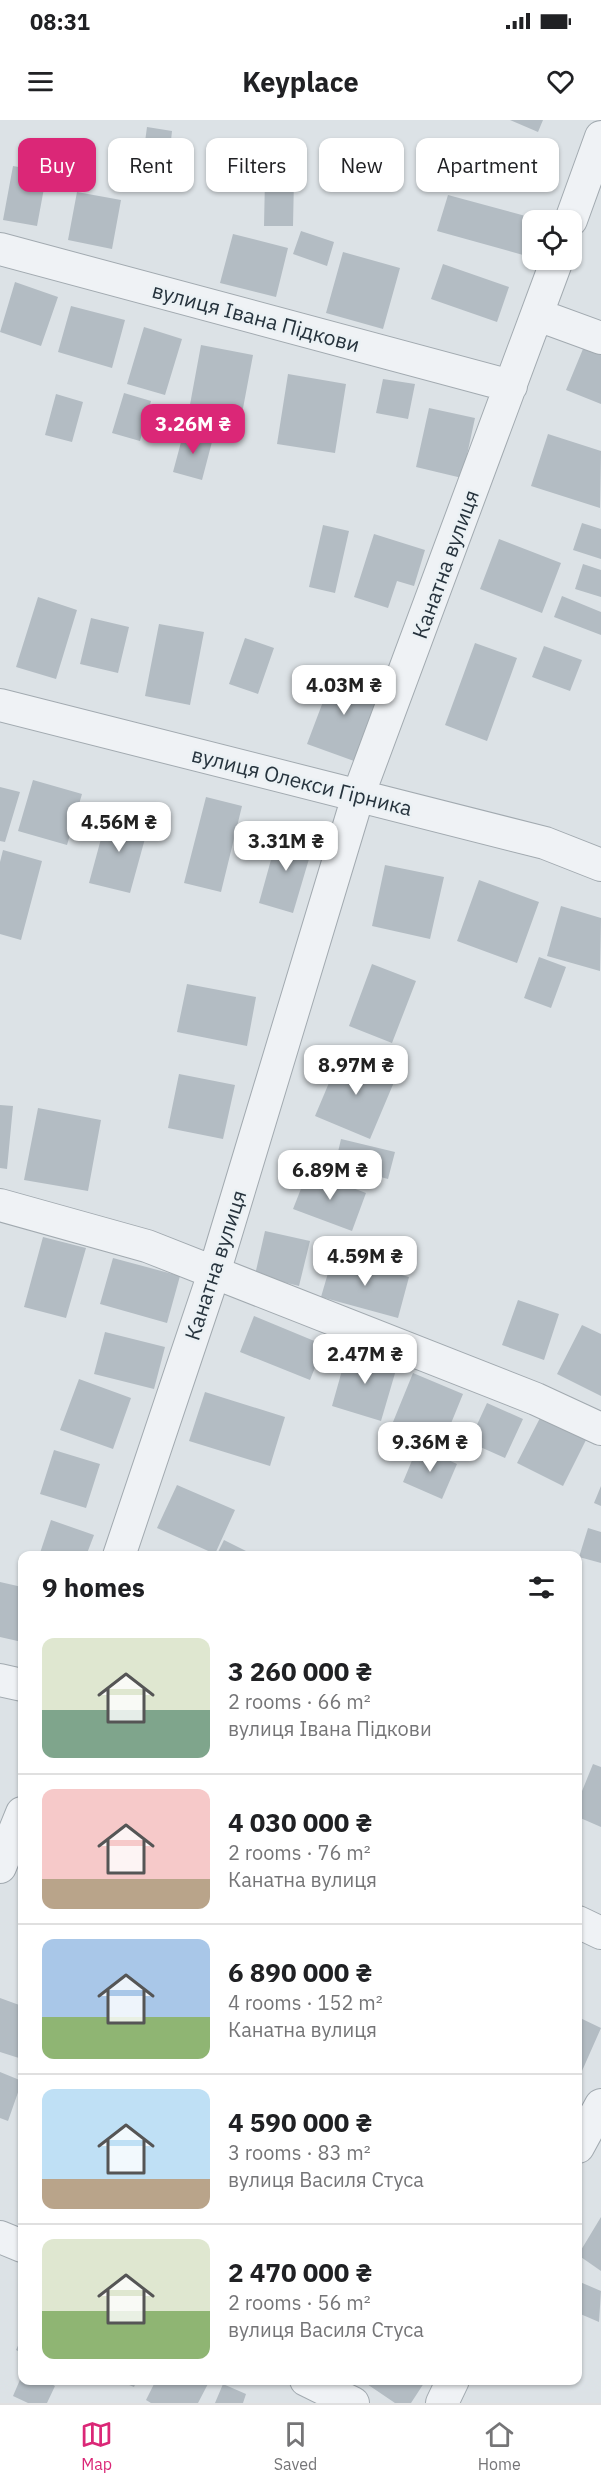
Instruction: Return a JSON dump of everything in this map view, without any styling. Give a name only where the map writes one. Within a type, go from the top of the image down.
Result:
[{"type":"street","points":[[575,210],[601,137]]},
{"type":"street","name":"вулиця Івана Підкови","points":[[0,249],[511,386]]},
{"type":"street","name":"Канатна вулиця","points":[[120,1551],[214,1273],[358,796],[554,270]]},
{"type":"street","points":[[538,315],[601,338]]},
{"type":"street","name":"вулиця Олекси Гірника","points":[[0,705],[545,843],[601,865]]},
{"type":"street","points":[[0,1205],[147,1246],[536,1399],[601,1430]]},
{"type":"street","points":[[0,1680],[18,1684]]},
{"type":"street","points":[[0,1867],[18,1823]]},
{"type":"street","points":[[582,1924],[601,1933]]},
{"type":"street","points":[[582,2139],[601,2105]]},
{"type":"street","points":[[0,2237],[18,2244]]},
{"type":"street","points":[[316,2385],[353,2403]]},
{"type":"street","points":[[442,2403],[451,2385]]},
{"type":"building","points":[[510,120],[543,120],[538,132]]},
{"type":"building","points":[[147,127],[172,131],[171,138],[146,138]]},
{"type":"building","points":[[13,166],[18,167],[18,192],[43,192],[37,226],[3,220]]},
{"type":"building","points":[[77,192],[121,200],[112,249],[68,240]]},
{"type":"building","points":[[265,192],[294,192],[293,226],[264,226]]},
{"type":"building","points":[[448,195],[522,215],[522,255],[437,231]]},
{"type":"building","points":[[301,231],[334,242],[327,266],[293,254]]},
{"type":"building","points":[[233,234],[288,248],[276,297],[220,283]]},
{"type":"building","points":[[343,252],[400,268],[383,329],[326,313]]},
{"type":"building","points":[[443,264],[509,287],[497,322],[431,299]]},
{"type":"building","points":[[15,282],[58,297],[41,346],[0,332]]},
{"type":"building","points":[[71,306],[125,320],[112,368],[58,352]]},
{"type":"building","points":[[144,327],[182,339],[165,395],[127,384]]},
{"type":"building","points":[[585,344],[601,350],[601,404],[566,390]]},
{"type":"building","points":[[201,345],[253,355],[241,419],[189,410]]},
{"type":"building","points":[[288,374],[346,384],[335,453],[277,444]]},
{"type":"building","points":[[383,379],[415,384],[408,419],[376,413]]},
{"type":"building","points":[[124,393],[151,401],[140,441],[112,433]]},
{"type":"building","points":[[56,394],[83,402],[72,442],[45,435]]},
{"type":"building","points":[[429,408],[475,418],[462,478],[416,467]]},
{"type":"building","points":[[184,431],[213,438],[202,480],[173,472]]},
{"type":"building","points":[[548,434],[601,451],[600,508],[531,486]]},
{"type":"building","points":[[582,523],[601,529],[601,559],[573,550]]},
{"type":"building","points":[[323,525],[349,531],[335,593],[309,587]]},
{"type":"building","points":[[374,534],[425,550],[414,586],[397,581],[388,608],[354,597]]},
{"type":"building","points":[[499,539],[561,563],[542,613],[480,589]]},
{"type":"building","points":[[583,564],[601,570],[601,597],[575,589]]},
{"type":"building","points":[[562,596],[601,612],[601,635],[554,617]]},
{"type":"building","points":[[38,597],[77,610],[56,679],[16,667]]},
{"type":"building","points":[[91,618],[129,627],[118,673],[80,664]]},
{"type":"building","points":[[159,624],[204,632],[190,705],[145,696]]},
{"type":"building","points":[[245,638],[274,648],[258,694],[229,684]]},
{"type":"building","points":[[475,643],[517,658],[487,741],[445,725]]},
{"type":"building","points":[[544,646],[582,660],[570,691],[532,677]]},
{"type":"building","points":[[335,670],[382,688],[354,761],[307,744]]},
{"type":"building","points":[[33,780],[82,794],[67,845],[18,831]]},
{"type":"building","points":[[0,787],[20,792],[5,842],[0,841]]},
{"type":"building","points":[[206,797],[242,806],[221,892],[184,883]]},
{"type":"building","points":[[108,813],[149,824],[130,893],[89,883]]},
{"type":"building","points":[[279,831],[314,842],[293,913],[259,903]]},
{"type":"building","points":[[3,850],[42,861],[21,940],[0,934],[0,862]]},
{"type":"building","points":[[385,865],[444,877],[430,939],[372,926]]},
{"type":"building","points":[[479,880],[539,902],[517,963],[457,941]]},
{"type":"building","points":[[561,906],[601,918],[600,971],[547,956]]},
{"type":"building","points":[[539,957],[566,967],[551,1008],[524,998]]},
{"type":"building","points":[[372,964],[416,981],[392,1043],[349,1026]]},
{"type":"building","points":[[187,984],[256,997],[247,1046],[177,1032]]},
{"type":"building","points":[[342,1052],[397,1075],[370,1139],[315,1116]]},
{"type":"building","points":[[179,1074],[235,1085],[223,1139],[168,1128]]},
{"type":"building","points":[[0,1105],[13,1106],[7,1169],[0,1168]]},
{"type":"building","points":[[38,1108],[101,1120],[88,1191],[24,1180]]},
{"type":"building","points":[[341,1139],[395,1152],[388,1179],[335,1165]]},
{"type":"building","points":[[308,1171],[366,1193],[352,1231],[293,1209]]},
{"type":"building","points":[[265,1231],[310,1241],[299,1286],[255,1275]]},
{"type":"building","points":[[43,1237],[86,1248],[66,1318],[24,1307]]},
{"type":"building","points":[[333,1256],[409,1277],[398,1318],[321,1297]]},
{"type":"building","points":[[113,1258],[180,1276],[167,1323],[100,1304]]},
{"type":"building","points":[[518,1300],[559,1314],[544,1360],[502,1345]]},
{"type":"building","points":[[254,1316],[324,1345],[310,1380],[240,1352]]},
{"type":"building","points":[[582,1325],[601,1334],[601,1396],[557,1374]]},
{"type":"building","points":[[105,1332],[165,1347],[154,1389],[94,1374]]},
{"type":"building","points":[[348,1349],[398,1363],[381,1421],[332,1406]]},
{"type":"building","points":[[413,1373],[463,1394],[443,1443],[393,1422]]},
{"type":"building","points":[[79,1379],[131,1398],[113,1449],[60,1430]]},
{"type":"building","points":[[205,1392],[285,1417],[270,1466],[189,1441]]},
{"type":"building","points":[[487,1403],[523,1419],[505,1458],[469,1442]]},
{"type":"building","points":[[540,1418],[586,1440],[563,1486],[517,1463]]},
{"type":"building","points":[[418,1446],[457,1464],[442,1499],[403,1482]]},
{"type":"building","points":[[54,1450],[100,1464],[86,1508],[40,1494]]},
{"type":"building","points":[[177,1485],[235,1510],[216,1551],[208,1551],[157,1528]]},
{"type":"building","points":[[601,1486],[601,1506],[594,1503]]},
{"type":"building","points":[[51,1520],[94,1535],[88,1551],[41,1551]]},
{"type":"building","points":[[588,1528],[601,1532],[601,1563],[582,1558],[581,1551]]},
{"type":"building","points":[[224,1540],[246,1551],[218,1551]]},
{"type":"building","points":[[0,1582],[18,1586],[18,1641],[0,1637]]},
{"type":"building","points":[[593,1764],[601,1767],[601,1827],[582,1819],[582,1791]]},
{"type":"building","points":[[0,1998],[18,2005],[18,2058],[0,2052]]},
{"type":"building","points":[[582,2019],[601,2028],[582,2071]]},
{"type":"building","points":[[0,2072],[18,2079],[18,2092],[8,2121],[0,2118]]},
{"type":"building","points":[[601,2217],[601,2271],[582,2258],[582,2248]]},
{"type":"building","points":[[582,2283],[601,2291],[599,2322],[582,2315]]},
{"type":"building","points":[[18,2384],[55,2386],[47,2403],[28,2403],[13,2396]]},
{"type":"building","points":[[154,2385],[207,2385],[198,2403],[151,2403],[146,2400]]},
{"type":"building","points":[[223,2385],[246,2394],[243,2403],[215,2403]]},
{"type":"building","points":[[368,2385],[423,2385],[411,2403],[395,2403]]}]
